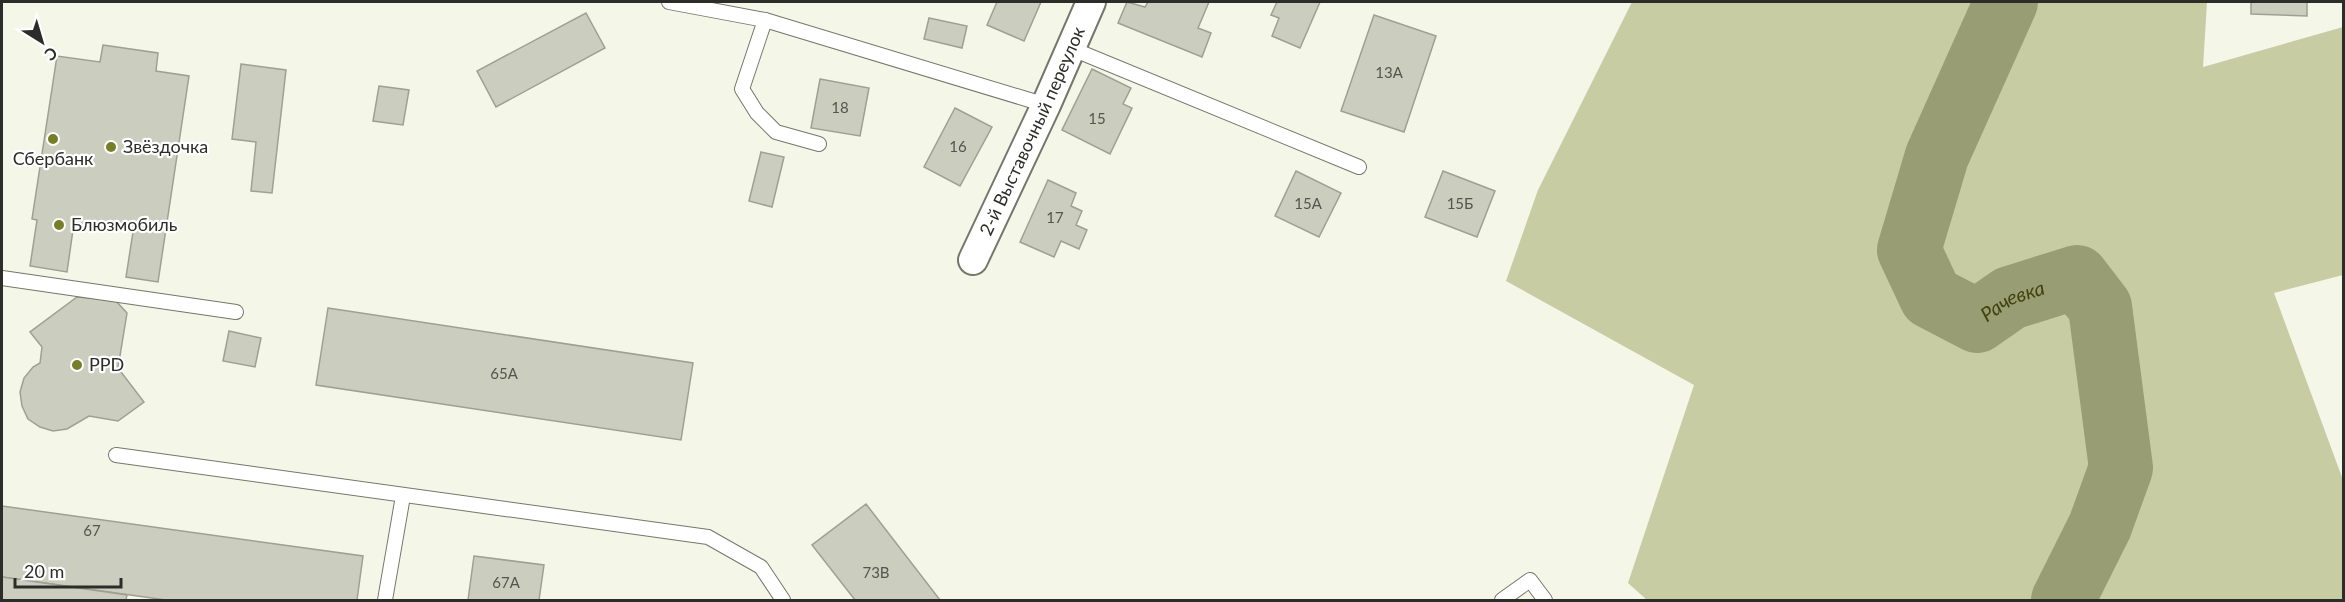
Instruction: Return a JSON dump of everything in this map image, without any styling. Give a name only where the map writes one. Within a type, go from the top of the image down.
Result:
[{"type":"street","name":"2-й Выставочный переулок","points":[[973,260],[1046,105],[1090,2]]},
{"type":"lane","points":[[669,2],[765,20],[1046,105]]},
{"type":"lane","points":[[765,20],[742,89],[758,113],[776,132],[819,144]]},
{"type":"lane","points":[[1070,48],[1359,166]]},
{"type":"lane","points":[[2,278],[237,312]]},
{"type":"lane","points":[[116,455],[708,537],[761,567],[783,600]]},
{"type":"lane","points":[[385,600],[403,496]]},
{"type":"lane","points":[[1502,600],[1530,580],[1545,600]]},
{"type":"green space","points":[[1632,2],[2207,2],[2203,67],[2343,27],[2343,275],[2274,293],[2343,480],[2343,600],[1647,600],[1628,583],[1694,385],[1506,281],[1538,190]]},
{"type":"building","points":[[997,2],[1041,2],[1024,41],[987,25]]},
{"type":"building","points":[[1127,2],[1145,7],[1148,2],[1209,2],[1198,28],[1211,33],[1202,57],[1118,23]]},
{"type":"building","points":[[1277,2],[1320,2],[1300,48],[1272,36],[1279,18],[1271,15]]},
{"type":"building","points":[[2251,2],[2307,2],[2307,16],[2251,14]]},
{"type":"building","points":[[586,13],[605,48],[496,107],[477,71]]},
{"type":"building","points":[[1374,15],[1436,36],[1404,132],[1341,111]]},
{"type":"building","points":[[929,18],[967,26],[962,48],[924,39]]},
{"type":"building","name":"Звёздочка","points":[[103,45],[158,53],[156,71],[189,76],[158,282],[126,277],[133,232],[74,223],[67,272],[30,266],[37,220],[32,219],[57,56],[100,62]]},
{"type":"building","points":[[241,64],[286,70],[272,193],[251,191],[256,142],[232,139]]},
{"type":"building","points":[[1092,69],[1131,88],[1123,104],[1132,108],[1110,154],[1062,130]]},
{"type":"building","points":[[820,79],[869,88],[860,136],[811,128]]},
{"type":"building","points":[[379,86],[409,90],[403,125],[373,121]]},
{"type":"building","points":[[955,108],[992,127],[960,186],[924,167]]},
{"type":"building","points":[[761,152],[784,157],[772,207],[749,201]]},
{"type":"building","points":[[1296,171],[1341,193],[1319,237],[1275,216]]},
{"type":"building","points":[[1443,171],[1495,191],[1477,237],[1425,217]]},
{"type":"building","points":[[1048,180],[1076,193],[1071,206],[1082,211],[1076,225],[1087,230],[1079,249],[1061,241],[1054,257],[1020,242]]},
{"type":"building","name":"PPD","points":[[77,297],[115,300],[127,313],[118,368],[144,402],[118,421],[89,416],[67,429],[53,431],[40,427],[28,419],[22,406],[20,392],[24,378],[33,367],[40,363],[42,347],[30,332]]},
{"type":"building","points":[[328,308],[693,363],[681,440],[316,385]]},
{"type":"building","points":[[229,331],[261,338],[255,367],[223,361]]},
{"type":"building","points":[[866,504],[940,600],[855,600],[812,545]]},
{"type":"building","points":[[2,506],[363,556],[357,600],[166,600],[2,577]]},
{"type":"building","points":[[474,556],[544,565],[539,600],[468,600]]},
{"type":"building","points":[[2,577],[127,595],[126,600],[2,600]]},
{"type":"waterway","name":"Рачевка","points":[[2006,2],[1937,156],[1909,250],[1931,297],[1977,321],[2010,298],[2077,277],[2100,307],[2121,468],[2100,526],[2063,600]]},
{"type":"place","name":"Сбербанк","points":[[53,139]]},
{"type":"place","name":"Звёздочка","points":[[111,147]]},
{"type":"place","name":"Блюзмобиль","points":[[59,225]]},
{"type":"place","name":"PPD","points":[[77,365]]}]
